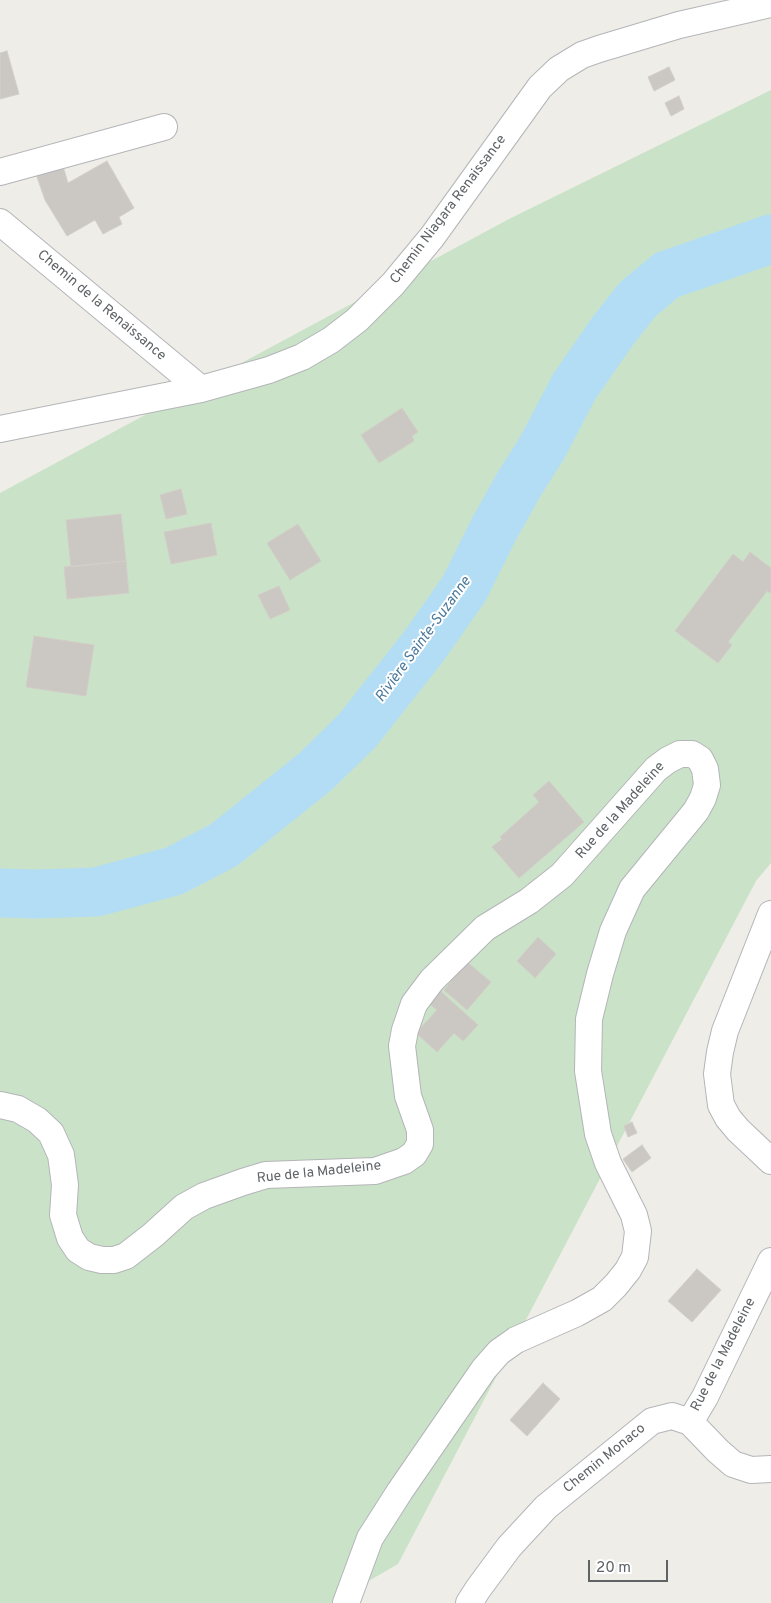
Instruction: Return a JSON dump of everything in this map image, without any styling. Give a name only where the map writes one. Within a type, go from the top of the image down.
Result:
[{"type":"street","name":"Chemin Niagara Renaissance","points":[[0,429],[201,389],[269,370],[302,357],[331,340],[356,320],[393,284],[432,237],[540,88],[559,69],[582,55],[598,49],[679,25],[771,4]]},
{"type":"street","points":[[0,172],[164,127]]},
{"type":"street","name":"Chemin de la Renaissance","points":[[0,222],[201,389]]},
{"type":"street","name":"Rue de la Madeleine","points":[[0,1105],[18,1109],[37,1120],[51,1133],[61,1155],[65,1185],[63,1215],[70,1238],[78,1250],[89,1257],[102,1260],[114,1260],[126,1256],[184,1207],[204,1196],[243,1182],[266,1175],[375,1171],[404,1161],[414,1154],[420,1144],[420,1130],[408,1096],[402,1046],[405,1030],[414,1004],[428,986],[485,928],[529,901],[562,875],[656,768],[680,754],[692,754],[700,759],[705,769],[706,777],[703,798],[696,811],[632,889],[614,931],[600,974],[589,1019],[588,1071],[598,1134],[608,1163],[634,1215],[638,1231],[634,1257],[628,1270],[602,1299],[577,1313],[516,1340],[499,1352],[484,1369],[370,1538],[346,1603]]},
{"type":"street","points":[[771,914],[726,1031],[717,1074],[721,1105],[728,1118],[771,1161]]},
{"type":"street","name":"Rue de la Madeleine","points":[[690,1422],[705,1398],[771,1261]]},
{"type":"street","name":"Chemin Monaco","points":[[469,1603],[509,1547],[553,1501],[652,1422],[672,1416],[690,1422]]},
{"type":"street","points":[[690,1422],[732,1464],[751,1470],[771,1469]]},
{"type":"green space","points":[[771,90],[771,863],[756,881],[398,1564],[331,1603],[0,1603],[0,493],[509,219]]},
{"type":"building","points":[[7,51],[19,94],[0,99],[0,53]]},
{"type":"building","points":[[669,67],[675,80],[654,91],[648,77]]},
{"type":"building","points":[[679,96],[684,109],[671,116],[665,103]]},
{"type":"building","points":[[107,161],[134,208],[119,217],[122,224],[103,234],[95,220],[67,236],[45,200],[36,174],[62,163],[68,183]]},
{"type":"building","points":[[402,408],[418,432],[412,436],[414,441],[379,463],[361,435]]},
{"type":"building","points":[[181,489],[187,514],[166,519],[160,495]]},
{"type":"building","points":[[121,514],[126,561],[71,567],[66,520]]},
{"type":"building","points":[[211,523],[217,555],[171,564],[164,532]]},
{"type":"building","points":[[298,524],[321,561],[290,580],[267,543]]},
{"type":"building","points":[[750,552],[771,568],[771,591],[770,593],[767,591],[728,642],[732,645],[718,663],[675,631],[733,554],[743,562]]},
{"type":"building","points":[[126,561],[129,593],[67,599],[64,567]]},
{"type":"building","points":[[279,586],[290,610],[270,619],[258,595]]},
{"type":"building","points":[[34,636],[94,645],[86,696],[26,687]]},
{"type":"building","points":[[549,781],[584,822],[519,878],[492,847],[502,839],[500,837],[539,802],[533,795]]},
{"type":"building","points":[[538,937],[556,954],[535,978],[517,961]]},
{"type":"building","points":[[467,962],[491,982],[467,1010],[444,990]]},
{"type":"building","points":[[438,989],[478,1025],[463,1041],[454,1033],[437,1052],[416,1033],[437,1010],[426,1001]]},
{"type":"building","points":[[632,1122],[637,1133],[628,1137],[624,1126]]},
{"type":"building","points":[[642,1145],[651,1158],[632,1172],[623,1159]]},
{"type":"building","points":[[697,1269],[721,1290],[692,1322],[668,1301]]},
{"type":"building","points":[[543,1383],[560,1399],[527,1436],[510,1420]]},
{"type":"waterway","name":"Rivière Sainte-Suzanne","points":[[0,893],[96,892],[174,871],[224,845],[316,771],[357,731],[424,646],[464,589],[494,529],[542,448],[574,387],[612,332],[638,299],[667,275],[771,239]]}]
